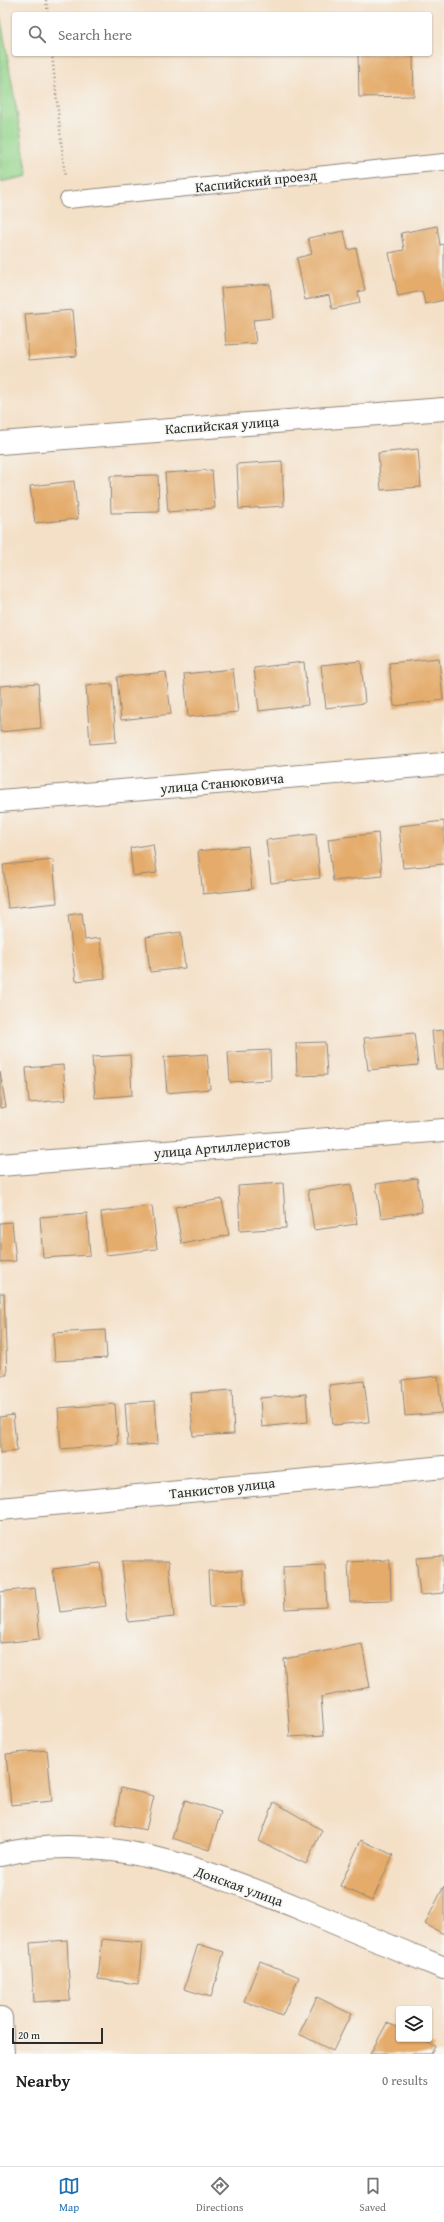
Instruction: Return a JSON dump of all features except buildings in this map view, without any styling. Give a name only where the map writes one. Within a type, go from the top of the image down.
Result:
[{"type":"street","name":"Каспийская улица","points":[[0,443],[444,409]]},
{"type":"street","name":"улица Станюковича","points":[[0,801],[444,764]]},
{"type":"street","name":"улица Артиллеристов","points":[[0,1165],[444,1130]]},
{"type":"street","name":"Танкистов улица","points":[[0,1509],[444,1467]]},
{"type":"street","name":"Донская улица","points":[[0,1855],[53,1847],[129,1851],[221,1877],[444,1968]]},
{"type":"street","points":[[1,2018],[3,2054]]},
{"type":"lane","name":"Каспийский проезд","points":[[68,200],[444,162]]},
{"type":"path","points":[[46,0],[48,12]]},
{"type":"path","points":[[52,56],[68,200]]},
{"type":"green space","points":[[0,14],[28,176],[0,182]]}]
